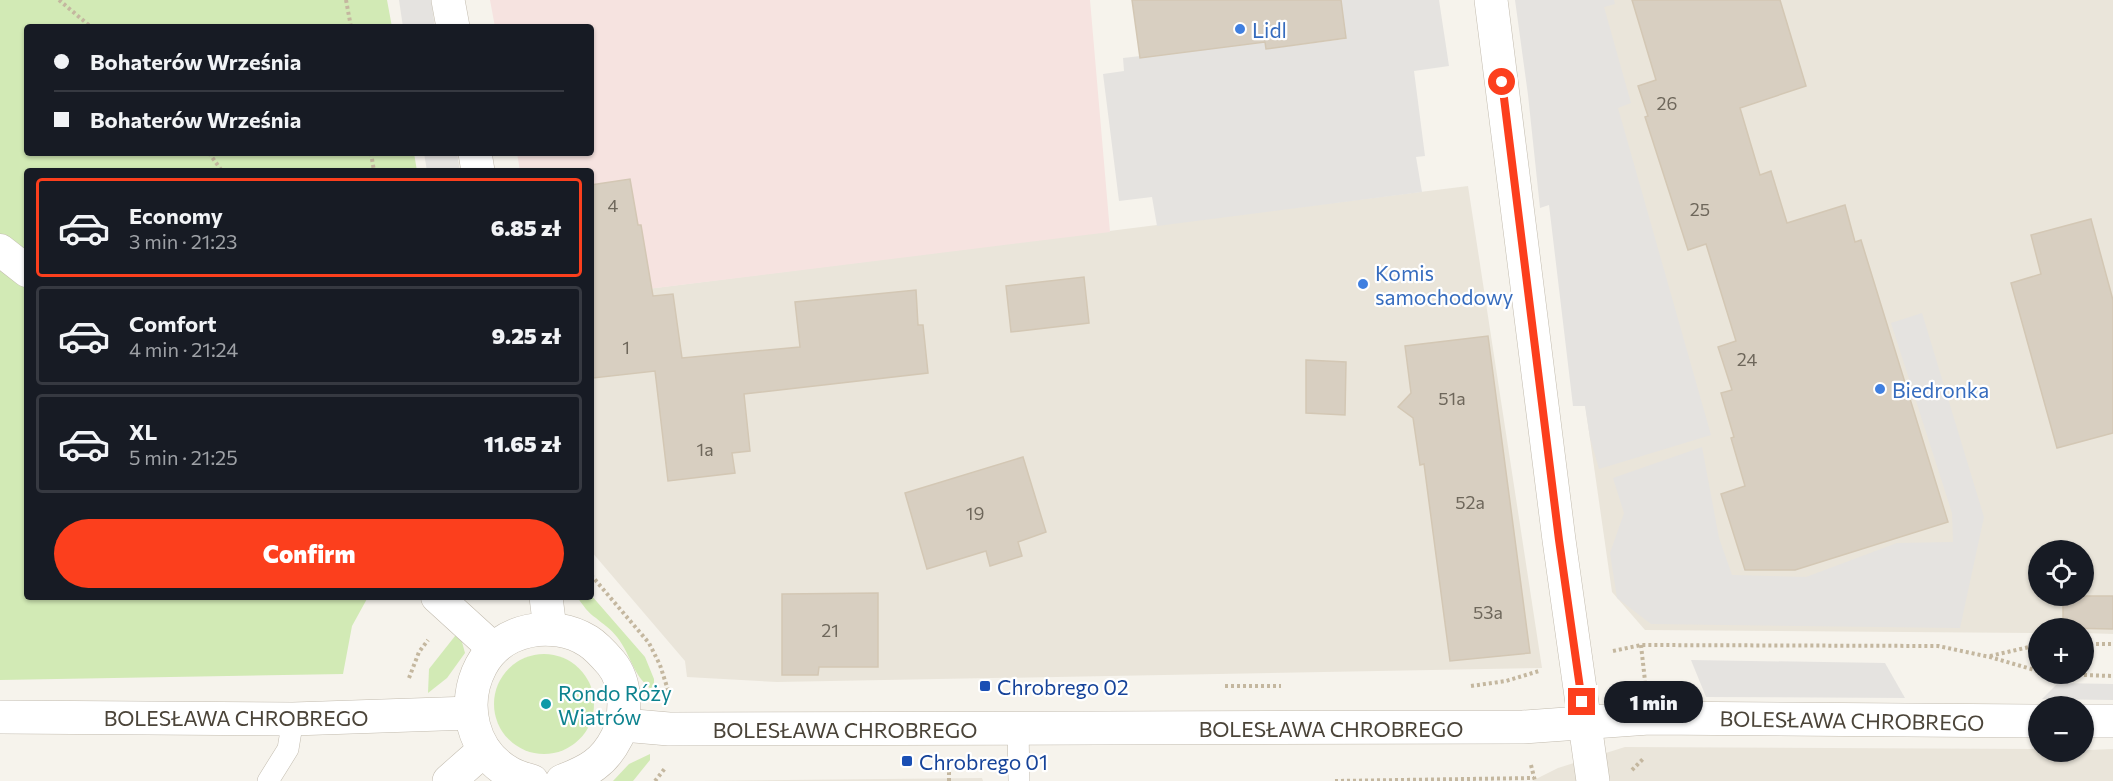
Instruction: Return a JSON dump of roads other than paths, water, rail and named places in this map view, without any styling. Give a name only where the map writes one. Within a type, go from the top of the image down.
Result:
[{"type":"street","points":[[448,0],[452,24]]},
{"type":"street","points":[[1491,0],[1575,660],[1585,723],[1608,779]]},
{"type":"street","points":[[0,250],[24,269]]},
{"type":"street","points":[[445,603],[494,649]]},
{"type":"street","points":[[532,781],[512,774],[497,764],[484,750],[476,735],[471,714],[473,685],[481,665],[494,649],[516,634],[542,628],[548,613],[565,631],[590,641],[613,666],[623,691],[623,725],[605,757],[585,773],[568,780]]},
{"type":"street","name":"BOLESŁAWA CHROBREGO","points":[[0,717],[292,719],[471,714]]},
{"type":"street","name":"BOLESŁAWA CHROBREGO","points":[[623,725],[669,729],[1418,728],[1523,727],[1649,718],[2028,721]]},
{"type":"street","points":[[2094,721],[2113,721]]},
{"type":"street","points":[[449,781],[484,750]]},
{"type":"lane","points":[[268,781],[288,749],[292,719]]},
{"type":"lane","points":[[1018,728],[1019,781]]},
{"type":"place","name":"Lidl","points":[[1240,29]]},
{"type":"place","name":"Komis samochodowy","points":[[1363,284]]},
{"type":"place","name":"Biedronka","points":[[1880,389]]},
{"type":"place","name":"Chrobrego 02","points":[[985,686]]},
{"type":"place","name":"Rondo Róży Wiatrów","points":[[546,704]]},
{"type":"place","name":"Chrobrego 01","points":[[907,761]]}]
